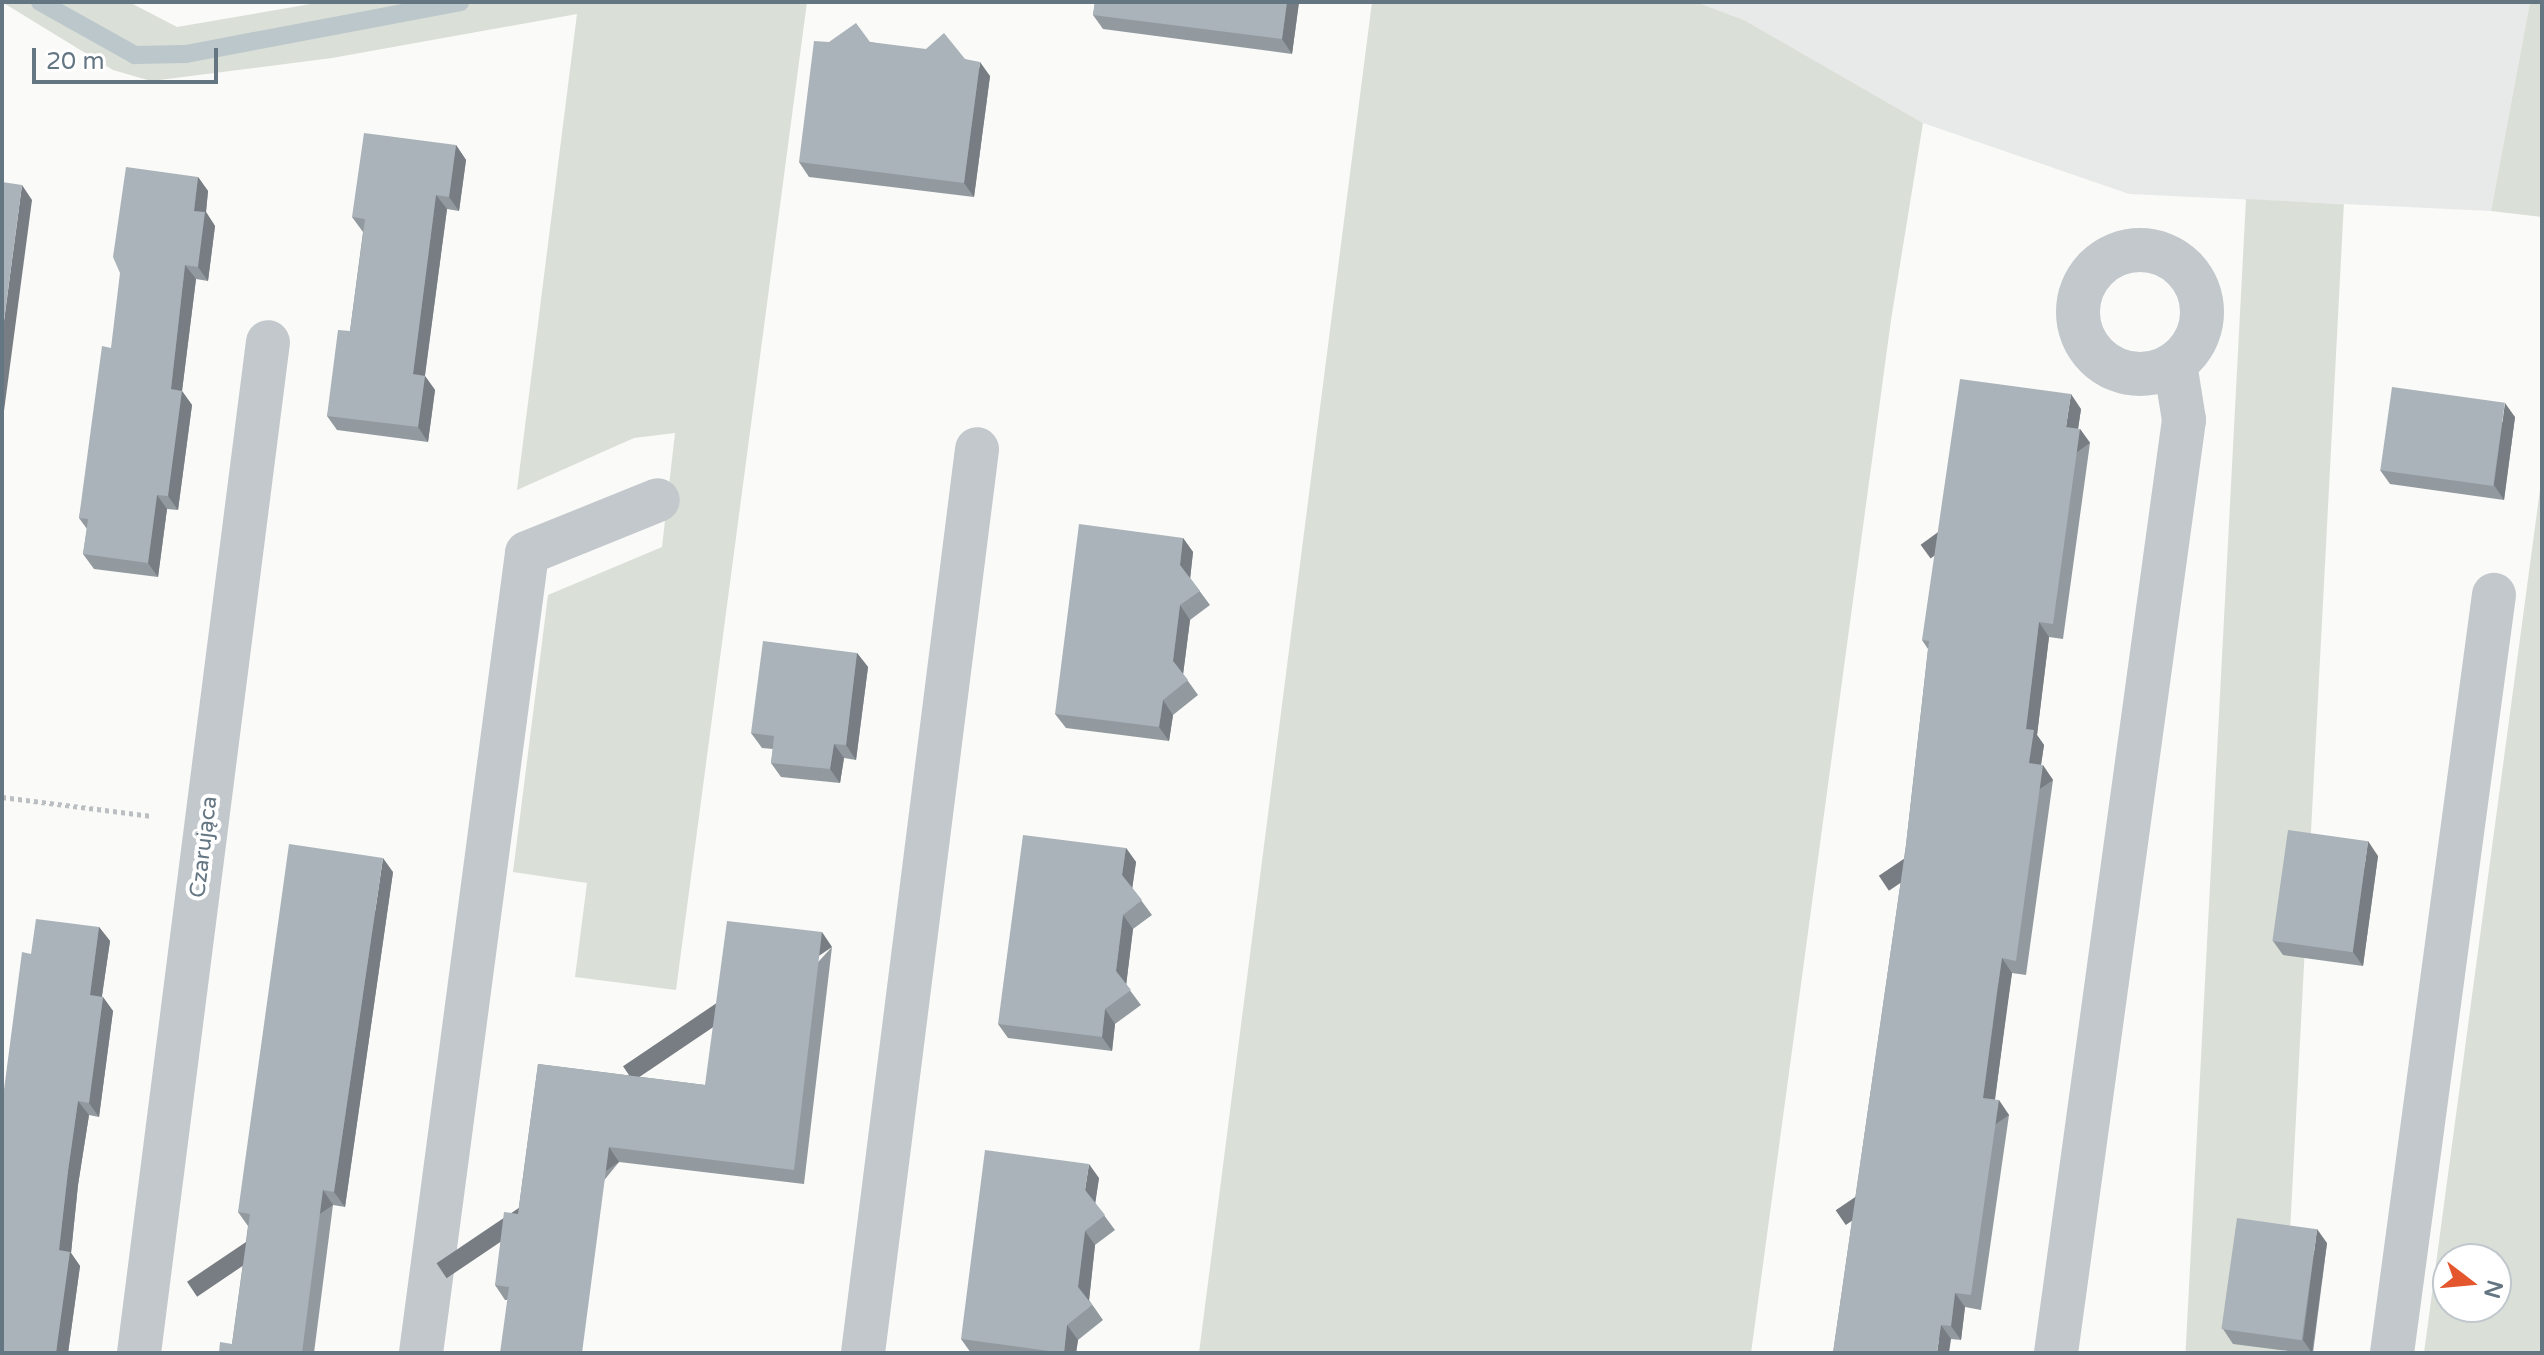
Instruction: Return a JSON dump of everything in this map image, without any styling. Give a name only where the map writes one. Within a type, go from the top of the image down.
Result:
[{"type":"lane","name":"Czarująca","points":[[139,1353],[268,342]]},
{"type":"lane","points":[[2056,1353],[2184,420],[2175,364]]},
{"type":"lane","points":[[863,1353],[977,449]]},
{"type":"lane","points":[[421,1353],[527,553],[658,500]]},
{"type":"lane","points":[[2392,1353],[2494,595]]},
{"type":"path","points":[[2,797],[207,823]]},
{"type":"shaded area","points":[[2,2],[129,2],[177,27],[322,2],[807,2],[676,990],[575,977],[587,883],[513,872],[548,595],[662,547],[675,433],[634,438],[517,490],[577,14],[332,58],[151,81],[113,70]]},
{"type":"shaded area","points":[[1372,2],[1696,2],[1744,20],[1923,123],[1891,320],[1751,1353],[1199,1353]]},
{"type":"shaded area","points":[[1696,2],[2530,2],[2491,211],[2129,194],[1923,123],[1744,20]]},
{"type":"shaded area","points":[[2530,2],[2542,2],[2542,217],[2491,211]]},
{"type":"shaded area","points":[[2246,199],[2344,204],[2284,1353],[2186,1353]]},
{"type":"shaded area","points":[[2542,475],[2542,1353],[2424,1353],[2432,1293],[2432,1323],[2512,1323],[2512,1243],[2439,1243]]},
{"type":"building","points":[[1095,2],[1287,2],[1282,39],[1093,15]]},
{"type":"building","points":[[856,23],[870,42],[926,49],[944,33],[965,59],[980,62],[964,183],[799,162],[814,41],[829,42]]},
{"type":"building","points":[[364,133],[456,145],[449,197],[436,195],[413,374],[425,376],[418,427],[327,416],[338,330],[350,331],[365,219],[352,217]]},
{"type":"building","points":[[126,167],[198,177],[194,211],[205,212],[198,267],[185,265],[171,389],[182,391],[168,496],[157,495],[148,563],[83,554],[88,519],[79,518],[102,346],[111,348],[120,273],[113,257]]},
{"type":"building","points":[[2,182],[22,185],[2,336]]},
{"type":"building","points":[[1960,379],[2071,394],[2066,427],[2080,429],[2053,624],[2039,622],[2026,729],[2034,730],[2029,763],[2043,765],[2016,961],[2002,958],[1997,991],[1983,1098],[1999,1100],[1971,1295],[1955,1293],[1951,1326],[1941,1325],[1937,1353],[1833,1353],[1906,845],[1929,641],[1922,640]]},
{"type":"building","points":[[2392,387],[2505,403],[2493,486],[2380,470]]},
{"type":"building","points":[[1079,524],[1183,538],[1180,565],[1200,591],[1180,605],[1173,661],[1188,680],[1163,700],[1159,727],[1055,714]]},
{"type":"building","points":[[763,641],[857,653],[846,745],[834,744],[830,769],[771,763],[774,736],[751,733]]},
{"type":"building","points":[[2288,830],[2368,841],[2353,952],[2272,941]]},
{"type":"building","points":[[1023,835],[1126,848],[1122,875],[1142,900],[1123,915],[1116,971],[1131,990],[1105,1009],[1102,1037],[998,1024]]},
{"type":"building","points":[[289,844],[383,858],[334,1192],[323,1190],[302,1353],[219,1353],[220,1342],[232,1344],[250,1214],[238,1212]]},
{"type":"building","points":[[36,919],[99,927],[90,995],[103,997],[89,1103],[78,1101],[68,1171],[59,1250],[70,1252],[56,1353],[2,1353],[2,1105],[22,952],[31,954]]},
{"type":"building","points":[[727,921],[822,932],[794,1170],[609,1147],[582,1353],[500,1353],[509,1287],[495,1285],[504,1212],[518,1214],[538,1064],[705,1085]]},
{"type":"building","points":[[985,1150],[1089,1164],[1085,1190],[1105,1215],[1085,1231],[1078,1287],[1092,1305],[1067,1325],[1064,1353],[961,1339]]},
{"type":"building","points":[[2237,1218],[2317,1229],[2302,1340],[2221,1329]]},
{"type":"waterway","points":[[40,2],[135,55],[186,54],[460,2]]}]
